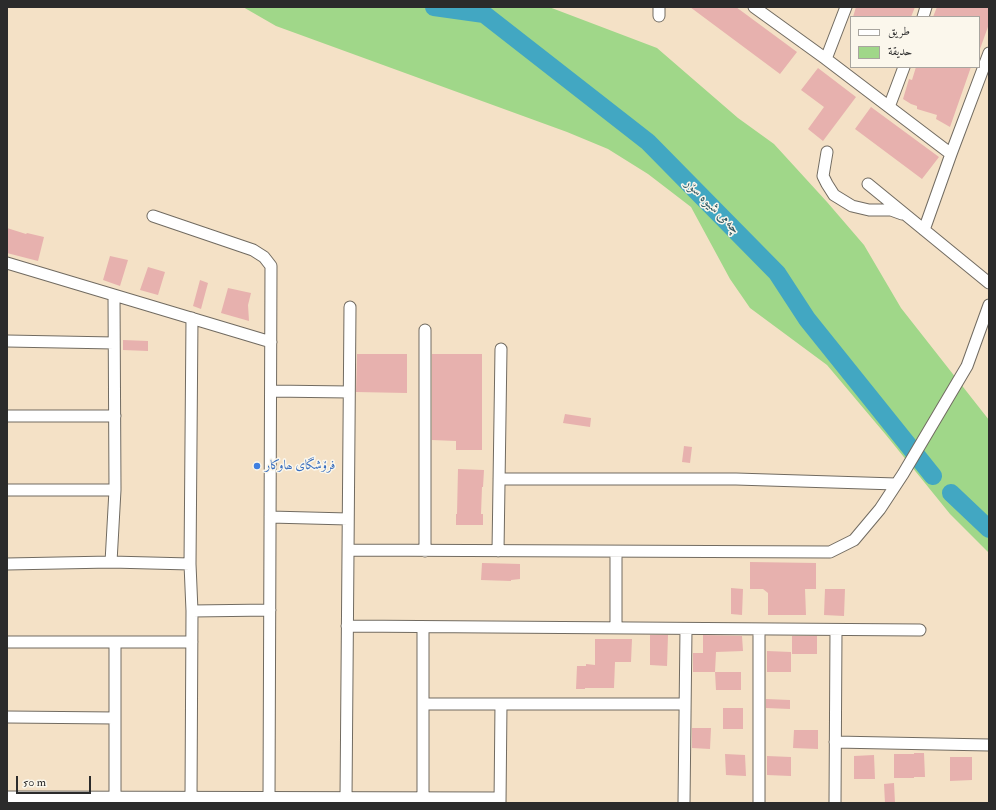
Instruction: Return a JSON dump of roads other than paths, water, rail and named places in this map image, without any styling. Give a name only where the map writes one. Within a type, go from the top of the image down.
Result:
[{"type":"street","points":[[826,59],[846,7]]},
{"type":"street","points":[[761,9],[951,154]]},
{"type":"street","points":[[924,230],[989,53]]},
{"type":"street","points":[[889,107],[904,68]]},
{"type":"street","points":[[827,152],[823,176],[834,195],[852,206],[868,210],[891,210],[904,214]]},
{"type":"street","points":[[868,184],[989,283]]},
{"type":"street","points":[[154,216],[253,250],[264,257],[271,266],[269,797]]},
{"type":"street","points":[[7,263],[271,342]]},
{"type":"street","points":[[111,562],[115,490],[114,295]]},
{"type":"street","points":[[348,550],[830,552],[854,540],[880,509],[903,474],[967,366],[989,305]]},
{"type":"street","points":[[346,798],[350,307]]},
{"type":"street","points":[[191,797],[192,611],[190,564],[192,318]]},
{"type":"street","points":[[425,330],[425,551]]},
{"type":"street","points":[[7,341],[114,343]]},
{"type":"street","points":[[498,551],[501,349]]},
{"type":"street","points":[[271,391],[349,392]]},
{"type":"street","points":[[7,416],[115,416]]},
{"type":"street","points":[[499,479],[736,479],[896,484]]},
{"type":"street","points":[[7,490],[115,490]]},
{"type":"street","points":[[270,517],[348,519]]},
{"type":"street","points":[[616,552],[616,628]]},
{"type":"street","points":[[7,564],[111,562],[190,564]]},
{"type":"street","points":[[192,611],[270,610]]},
{"type":"street","points":[[347,626],[920,630]]},
{"type":"street","points":[[423,627],[423,798]]},
{"type":"street","points":[[684,803],[686,629]]},
{"type":"street","points":[[759,629],[759,803]]},
{"type":"street","points":[[835,803],[836,630]]},
{"type":"street","points":[[7,642],[192,642]]},
{"type":"street","points":[[115,642],[115,797]]},
{"type":"street","points":[[423,704],[685,704]]},
{"type":"street","points":[[7,797],[269,797],[500,800],[501,704]]},
{"type":"street","points":[[7,717],[115,718]]},
{"type":"street","points":[[835,742],[989,745]]},
{"type":"waterway","name":"چەمی شیوە سۆر","points":[[434,7],[484,14],[648,142],[777,273],[807,319],[933,476]]},
{"type":"waterway","name":"چەمی شیوە سۆر","points":[[951,493],[989,529]]},
{"type":"place","name":"فرۆشگای ھاوکار","points":[[257,466]]}]
